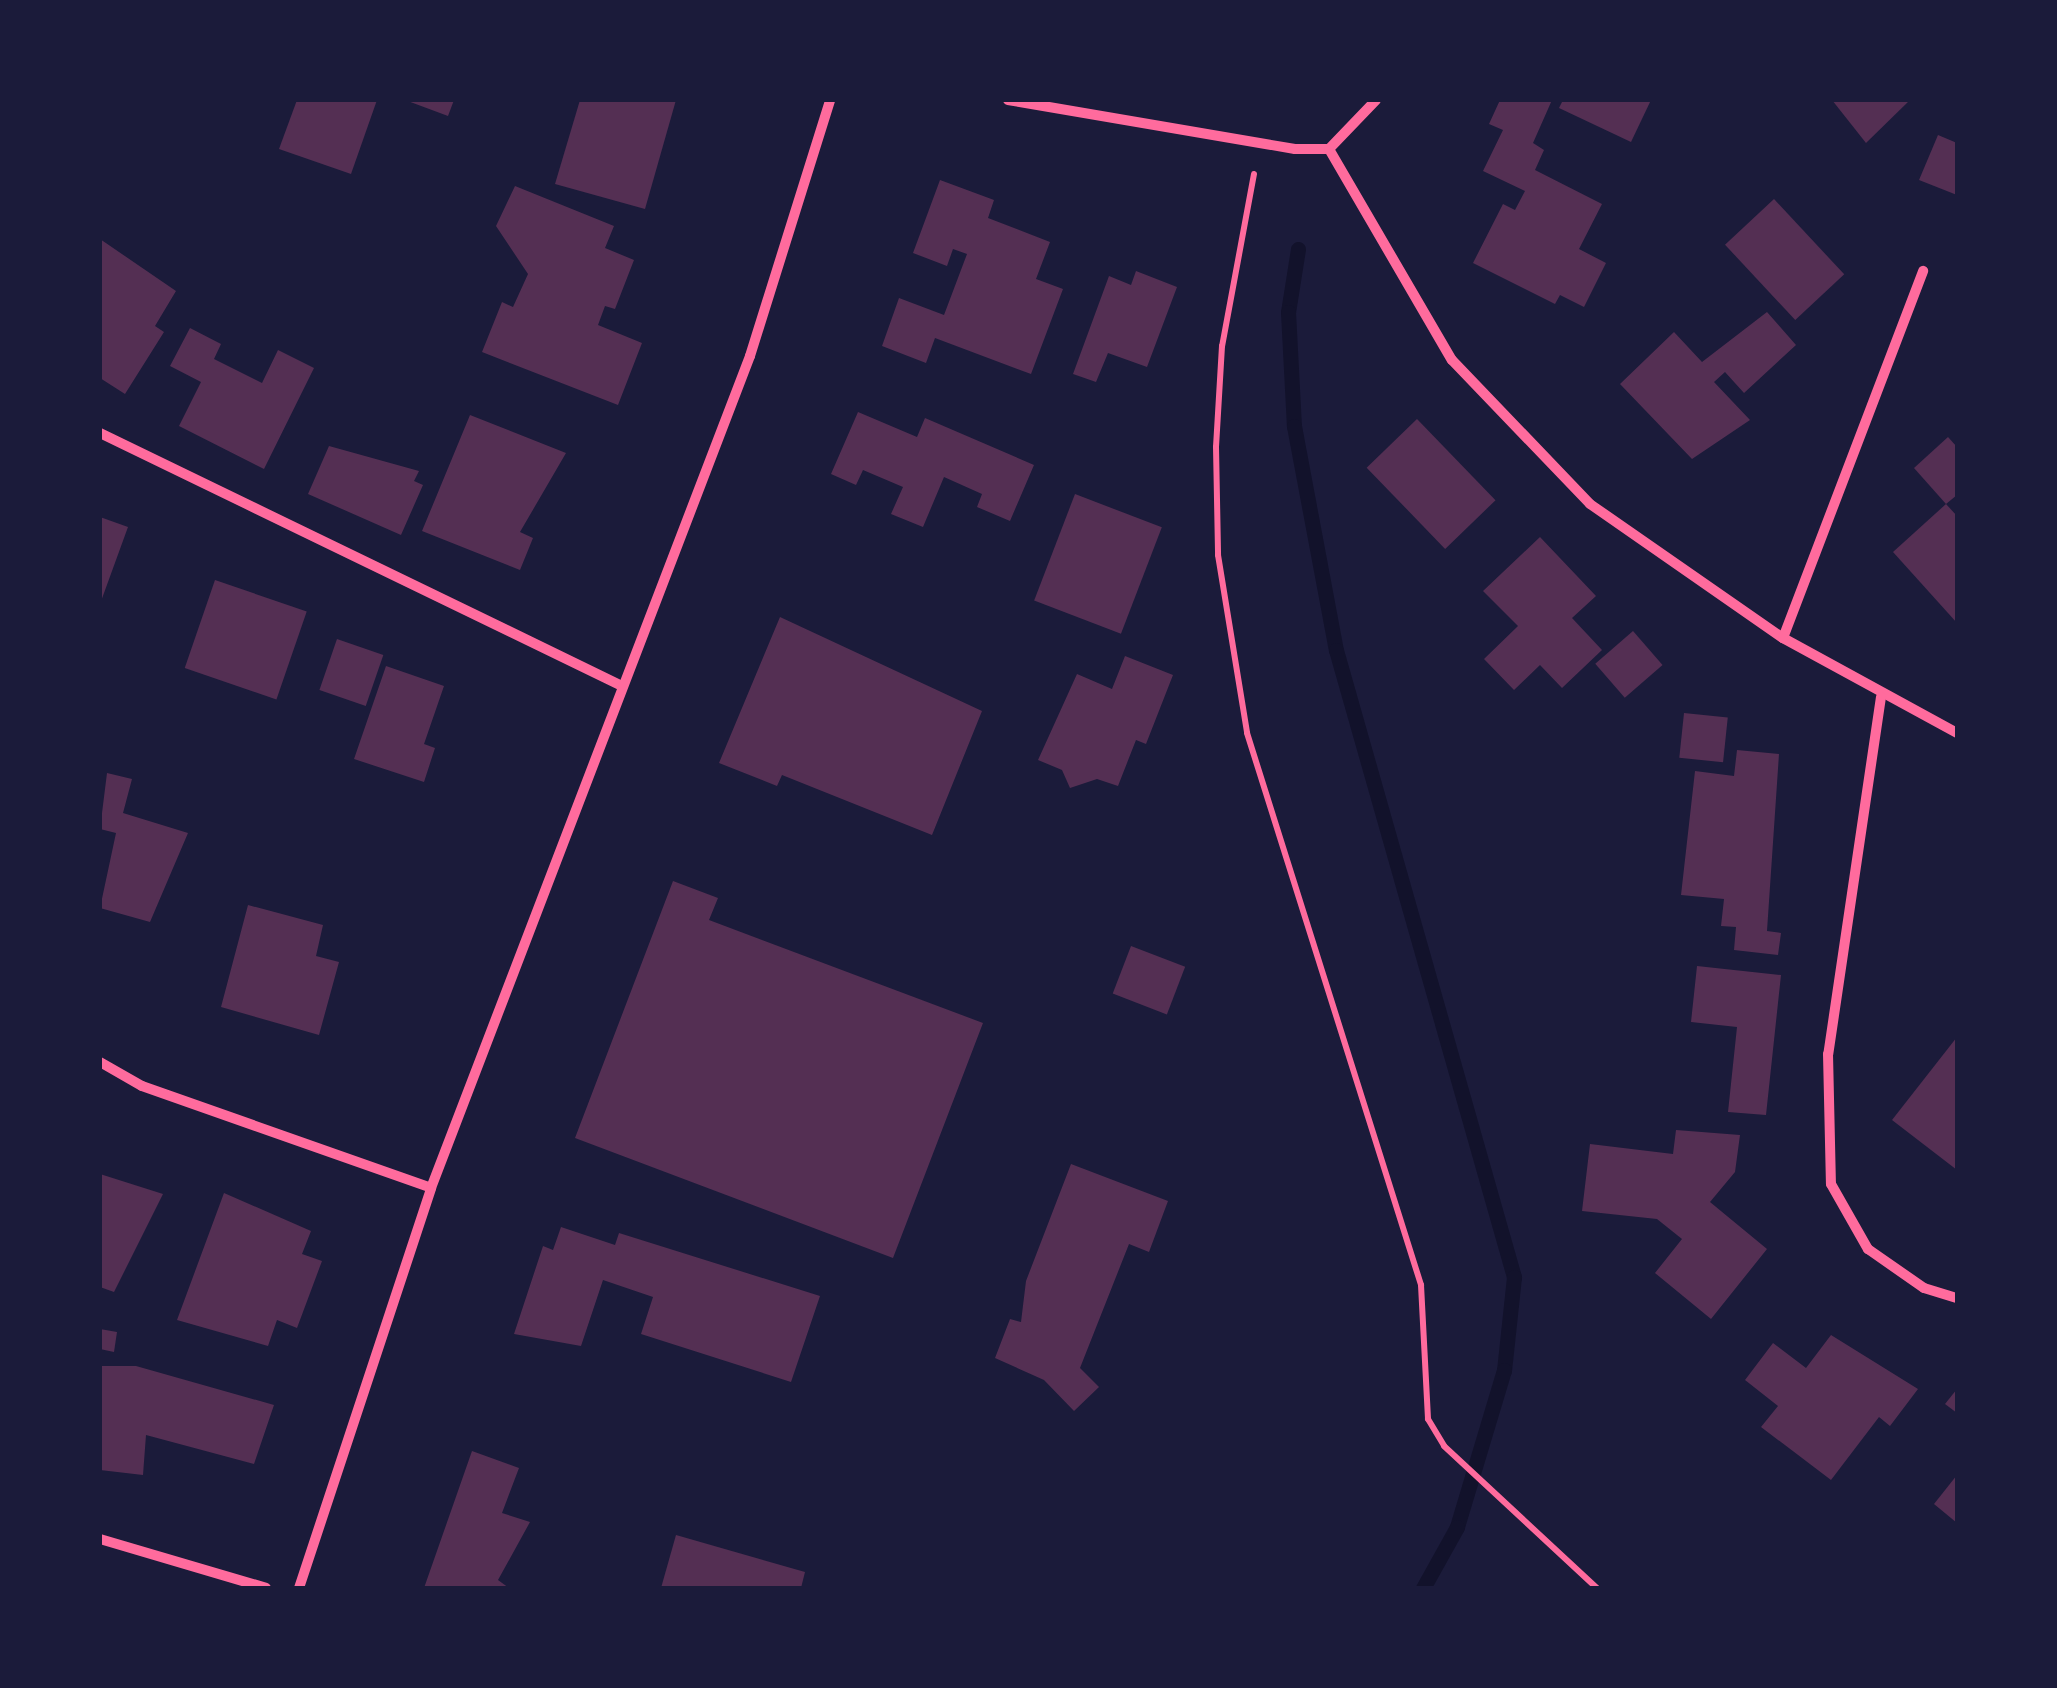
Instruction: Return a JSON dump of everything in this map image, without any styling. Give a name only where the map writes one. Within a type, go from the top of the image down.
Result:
[{"type":"street","points":[[299,1588],[431,1188],[618,684],[750,356],[830,100]]},
{"type":"street","points":[[1008,100],[1259,144],[1329,149]]},
{"type":"street","points":[[1329,149],[1376,100]]},
{"type":"street","points":[[1329,149],[1452,360],[1504,420],[1590,504],[1782,638],[1882,697],[1957,732]]},
{"type":"street","points":[[1782,638],[1924,271]]},
{"type":"street","points":[[100,433],[618,684]]},
{"type":"street","points":[[1882,697],[1828,1054],[1832,1184],[1868,1248],[1924,1288],[1957,1298]]},
{"type":"street","points":[[100,1062],[142,1086],[431,1188]]},
{"type":"street","points":[[100,1539],[266,1588]]},
{"type":"path","points":[[1259,144],[1222,346],[1216,446],[1230,647],[1246,733],[1422,1285],[1424,1396],[1444,1446],[1597,1588]]},
{"type":"building","points":[[297,100],[377,100],[351,174],[279,149]]},
{"type":"building","points":[[405,100],[454,100],[448,116]]},
{"type":"building","points":[[580,100],[676,100],[645,209],[555,184]]},
{"type":"building","points":[[1500,100],[1552,100],[1533,143],[1544,150],[1535,170],[1602,204],[1579,249],[1606,263],[1584,307],[1560,295],[1555,304],[1473,263],[1503,204],[1515,210],[1525,191],[1483,171],[1503,130],[1489,124]]},
{"type":"building","points":[[1563,100],[1651,100],[1631,142],[1559,108]]},
{"type":"building","points":[[1832,100],[1910,100],[1866,143]]},
{"type":"building","points":[[1938,135],[1957,143],[1957,195],[1919,180]]},
{"type":"building","points":[[940,180],[994,200],[988,218],[1050,242],[1036,279],[1063,289],[1031,374],[935,338],[926,363],[882,346],[899,298],[944,315],[967,254],[953,249],[947,266],[913,253]]},
{"type":"building","points":[[515,186],[614,226],[605,248],[634,260],[615,309],[605,306],[598,325],[642,343],[618,405],[482,352],[502,302],[513,307],[528,274],[496,226]]},
{"type":"building","points":[[1774,199],[1844,274],[1795,320],[1725,245]]},
{"type":"building","points":[[100,239],[176,291],[155,326],[164,332],[125,394],[100,378]]},
{"type":"building","points":[[1136,271],[1177,287],[1147,367],[1108,353],[1096,382],[1073,374],[1109,276],[1131,285]]},
{"type":"building","points":[[1767,312],[1796,345],[1744,393],[1725,372],[1714,382],[1750,420],[1692,459],[1620,384],[1674,332],[1702,362]]},
{"type":"building","points":[[190,328],[221,344],[214,359],[262,383],[278,350],[314,368],[264,469],[179,426],[201,382],[170,366]]},
{"type":"building","points":[[858,412],[917,437],[925,418],[1034,465],[1010,521],[977,507],[982,494],[944,477],[923,527],[891,514],[903,487],[863,470],[856,485],[831,474]]},
{"type":"building","points":[[470,415],[566,453],[520,532],[533,538],[520,570],[422,531]]},
{"type":"building","points":[[1417,419],[1495,500],[1445,549],[1367,468]]},
{"type":"building","points":[[1948,437],[1957,447],[1957,495],[1946,504],[1914,468]]},
{"type":"building","points":[[329,446],[419,471],[414,481],[423,485],[401,535],[308,494]]},
{"type":"building","points":[[1075,494],[1162,527],[1121,634],[1034,600]]},
{"type":"building","points":[[1946,504],[1957,516],[1957,623],[1893,552]]},
{"type":"building","points":[[100,517],[128,527],[100,604]]},
{"type":"building","points":[[1540,537],[1596,596],[1572,618],[1602,650],[1562,688],[1540,665],[1514,690],[1484,659],[1518,626],[1483,591]]},
{"type":"building","points":[[215,580],[307,612],[276,700],[185,668]]},
{"type":"building","points":[[780,617],[982,711],[932,835],[782,775],[777,786],[719,763]]},
{"type":"building","points":[[1633,631],[1663,665],[1625,698],[1595,664]]},
{"type":"building","points":[[337,639],[383,655],[366,706],[319,690]]},
{"type":"building","points":[[1125,656],[1173,675],[1146,744],[1136,740],[1118,786],[1097,779],[1070,788],[1062,770],[1038,760],[1077,674],[1112,689]]},
{"type":"building","points":[[386,666],[444,686],[424,744],[435,748],[424,782],[354,759]]},
{"type":"building","points":[[1684,713],[1728,718],[1723,762],[1679,758]]},
{"type":"building","points":[[1737,750],[1779,754],[1767,931],[1781,933],[1778,955],[1734,950],[1736,927],[1721,926],[1724,899],[1681,895],[1695,771],[1734,776]]},
{"type":"building","points":[[107,773],[132,779],[123,813],[188,833],[150,922],[100,908],[116,833],[100,829]]},
{"type":"building","points":[[673,881],[718,898],[709,920],[983,1023],[893,1258],[575,1138]]},
{"type":"building","points":[[248,905],[323,925],[316,956],[339,962],[319,1035],[221,1007]]},
{"type":"building","points":[[1131,946],[1185,967],[1167,1014],[1113,994]]},
{"type":"building","points":[[1697,966],[1781,975],[1766,1115],[1728,1112],[1737,1027],[1691,1022]]},
{"type":"building","points":[[1957,1037],[1957,1170],[1892,1120]]},
{"type":"building","points":[[1676,1130],[1740,1135],[1735,1172],[1710,1202],[1767,1249],[1711,1319],[1655,1273],[1682,1239],[1657,1219],[1582,1211],[1590,1144],[1673,1154]]},
{"type":"building","points":[[1071,1164],[1168,1201],[1149,1252],[1129,1244],[1080,1368],[1099,1387],[1074,1411],[1044,1380],[995,1358],[1010,1319],[1021,1322],[1026,1281]]},
{"type":"building","points":[[100,1174],[163,1194],[114,1292],[100,1287]]},
{"type":"building","points":[[224,1193],[311,1231],[302,1254],[322,1261],[297,1328],[277,1320],[268,1346],[177,1320]]},
{"type":"building","points":[[561,1227],[615,1245],[619,1233],[820,1296],[791,1382],[641,1334],[653,1297],[603,1280],[581,1346],[514,1334],[543,1246],[553,1250]]},
{"type":"building","points":[[100,1329],[117,1332],[114,1352],[100,1349]]},
{"type":"building","points":[[1831,1335],[1918,1389],[1890,1426],[1879,1417],[1831,1480],[1761,1427],[1778,1406],[1745,1380],[1773,1343],[1806,1368]]},
{"type":"building","points":[[100,1366],[136,1366],[274,1405],[254,1464],[146,1435],[143,1475],[100,1470]]},
{"type":"building","points":[[1957,1389],[1957,1413],[1945,1404]]},
{"type":"building","points":[[472,1451],[519,1468],[502,1513],[530,1522],[498,1580],[509,1588],[424,1588]]},
{"type":"building","points":[[1957,1475],[1957,1523],[1934,1504]]},
{"type":"building","points":[[676,1535],[805,1572],[801,1588],[661,1588]]},
{"type":"waterway","points":[[1298,249],[1288,312],[1294,426],[1336,650],[1514,1277],[1504,1370],[1457,1527],[1423,1588]]}]
